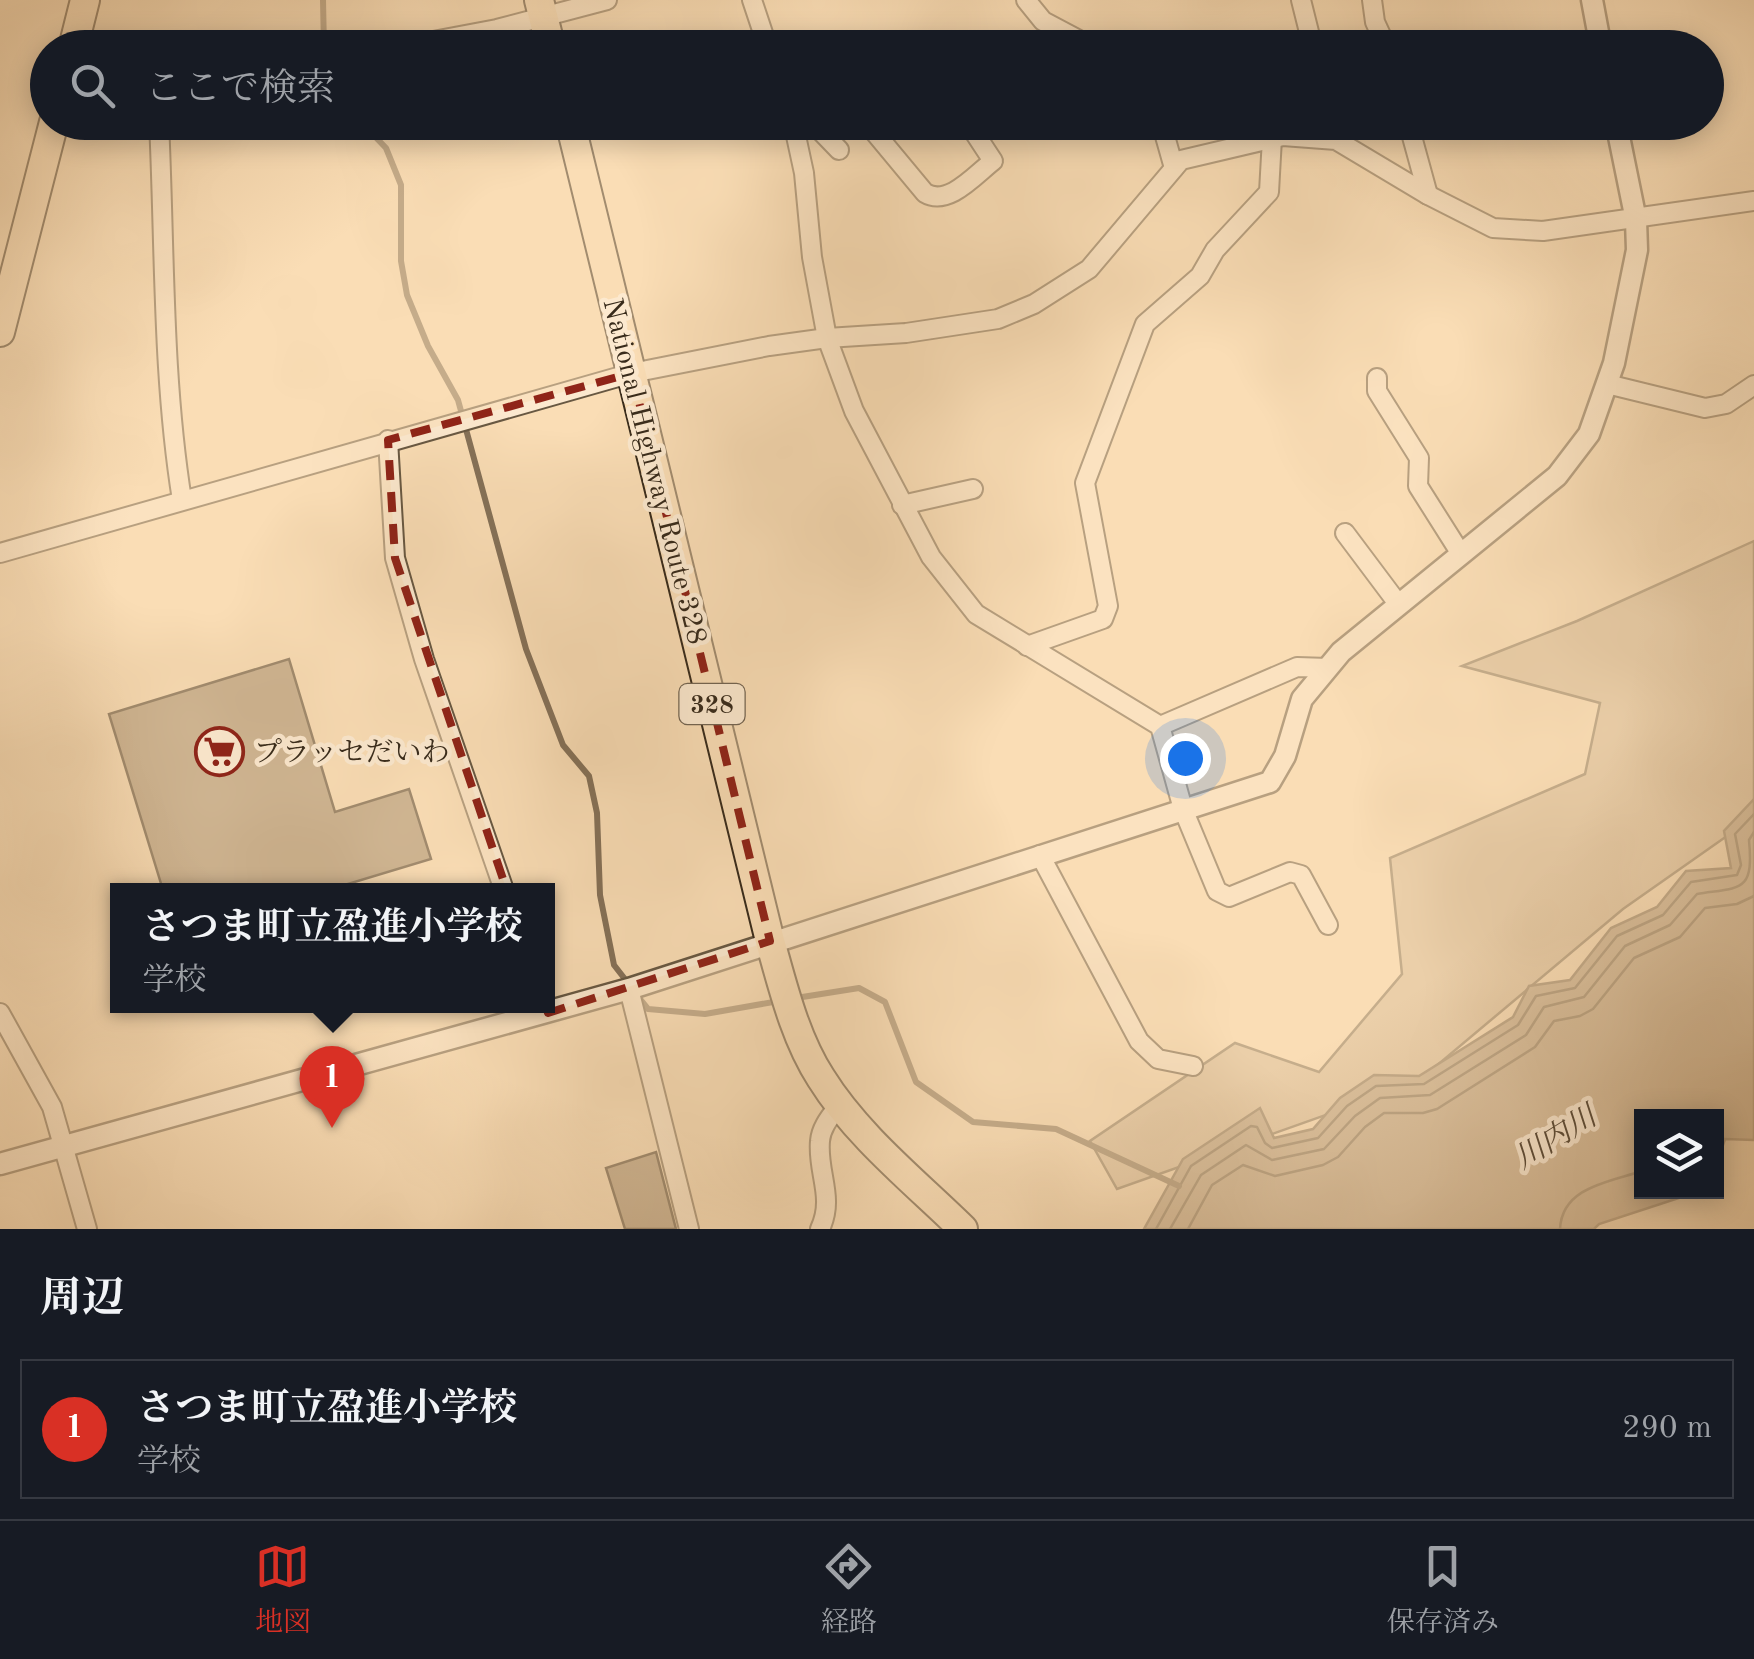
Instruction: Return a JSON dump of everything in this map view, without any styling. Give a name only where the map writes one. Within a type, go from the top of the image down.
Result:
[{"type":"highway","points":[[76,30],[84,0]]},
{"type":"highway","points":[[0,332],[49,140]]},
{"type":"highway","name":"National Highway Route 328","points":[[574,140],[770,942],[800,1037],[840,1106],[964,1229]]},
{"type":"street","points":[[461,30],[541,8],[607,0]]},
{"type":"street","points":[[752,0],[762,30]]},
{"type":"street","points":[[1026,0],[1043,21],[1060,30]]},
{"type":"street","points":[[1301,0],[1308,30]]},
{"type":"street","points":[[1372,0],[1379,30]]},
{"type":"street","points":[[1592,0],[1598,30]]},
{"type":"street","points":[[160,140],[166,257],[165,348],[172,438],[182,500]]},
{"type":"street","points":[[802,140],[812,257],[827,338],[854,411],[930,557],[976,614],[1160,726],[1184,809],[1217,891],[1229,897],[1290,872],[1301,874],[1328,925]]},
{"type":"street","points":[[825,140],[840,150]]},
{"type":"street","points":[[882,140],[933,198],[947,196],[998,169],[979,140]]},
{"type":"street","points":[[1166,140],[1174,168]]},
{"type":"street","points":[[0,553],[632,373],[827,338],[906,333],[998,319],[1034,304],[1089,269],[1181,160],[1264,140]]},
{"type":"street","points":[[1027,646],[1102,619],[1108,606],[1085,483],[1145,324],[1200,276],[1215,250],[1269,192],[1272,140]]},
{"type":"street","points":[[1347,140],[1428,196],[1493,228],[1543,231],[1754,201]]},
{"type":"street","points":[[1413,140],[1428,196]]},
{"type":"street","points":[[555,1007],[629,989],[1270,782],[1284,756],[1302,699],[1341,652],[1556,476],[1590,434],[1607,384],[1637,250],[1636,220],[1620,140]]},
{"type":"street","points":[[1377,378],[1377,391],[1419,458],[1418,486],[1462,554]]},
{"type":"street","points":[[1607,384],[1705,408],[1726,404],[1754,384]]},
{"type":"street","points":[[388,440],[395,558],[424,659],[502,883]]},
{"type":"street","points":[[902,505],[974,490]]},
{"type":"street","points":[[1345,533],[1399,604]]},
{"type":"street","points":[[1160,726],[1297,668],[1328,668]]},
{"type":"street","points":[[1040,855],[1139,1041],[1158,1058],[1193,1066]]},
{"type":"street","points":[[629,989],[690,1229]]},
{"type":"street","points":[[0,1164],[532,1013]]},
{"type":"street","points":[[0,1014],[52,1107],[87,1229]]},
{"type":"street","points":[[820,1229],[828,1201],[820,1140],[826,1122],[840,1106]]},
{"type":"highlighted area","points":[[632,373],[770,941],[548,1013],[395,558],[388,440]]},
{"type":"shaded area","points":[[1754,541],[1754,817],[1623,909],[1416,1083],[1117,1189],[1090,1141],[1235,1043],[1319,1072],[1402,974],[1390,858],[1585,774],[1600,703],[1462,666],[1577,621]]},
{"type":"water","name":"川内川","points":[[1754,799],[1754,1140],[1724,1142],[1724,1109],[1634,1109],[1634,1199],[1676,1199],[1594,1229],[1144,1229],[1183,1159],[1260,1108],[1274,1138],[1313,1129],[1340,1098],[1374,1075],[1419,1076],[1513,1017],[1529,986],[1570,980],[1611,928],[1657,907],[1686,871],[1731,868],[1724,831]]},
{"type":"building","name":"プラッセだいわ","points":[[289,659],[335,812],[409,789],[431,859],[351,883],[161,883],[109,714]]},
{"type":"building","points":[[656,1152],[676,1229],[625,1229],[606,1168]]},
{"type":"waterway","points":[[323,0],[324,30]]},
{"type":"waterway","points":[[378,140],[386,148],[401,185],[401,261],[407,295],[428,346],[458,400],[526,649],[563,745],[589,776],[597,813],[600,895],[614,965],[628,983]]},
{"type":"waterway","points":[[796,998],[859,988],[885,1002],[916,1082],[973,1122],[1056,1129],[1179,1186]]},
{"type":"waterway","points":[[635,993],[648,1009],[705,1014],[779,1001]]},
{"type":"place","name":"プラッセだいわ","points":[[219,751]]},
{"type":"place","name":"さつま町立盈進小学校","points":[[332,1128]]}]
